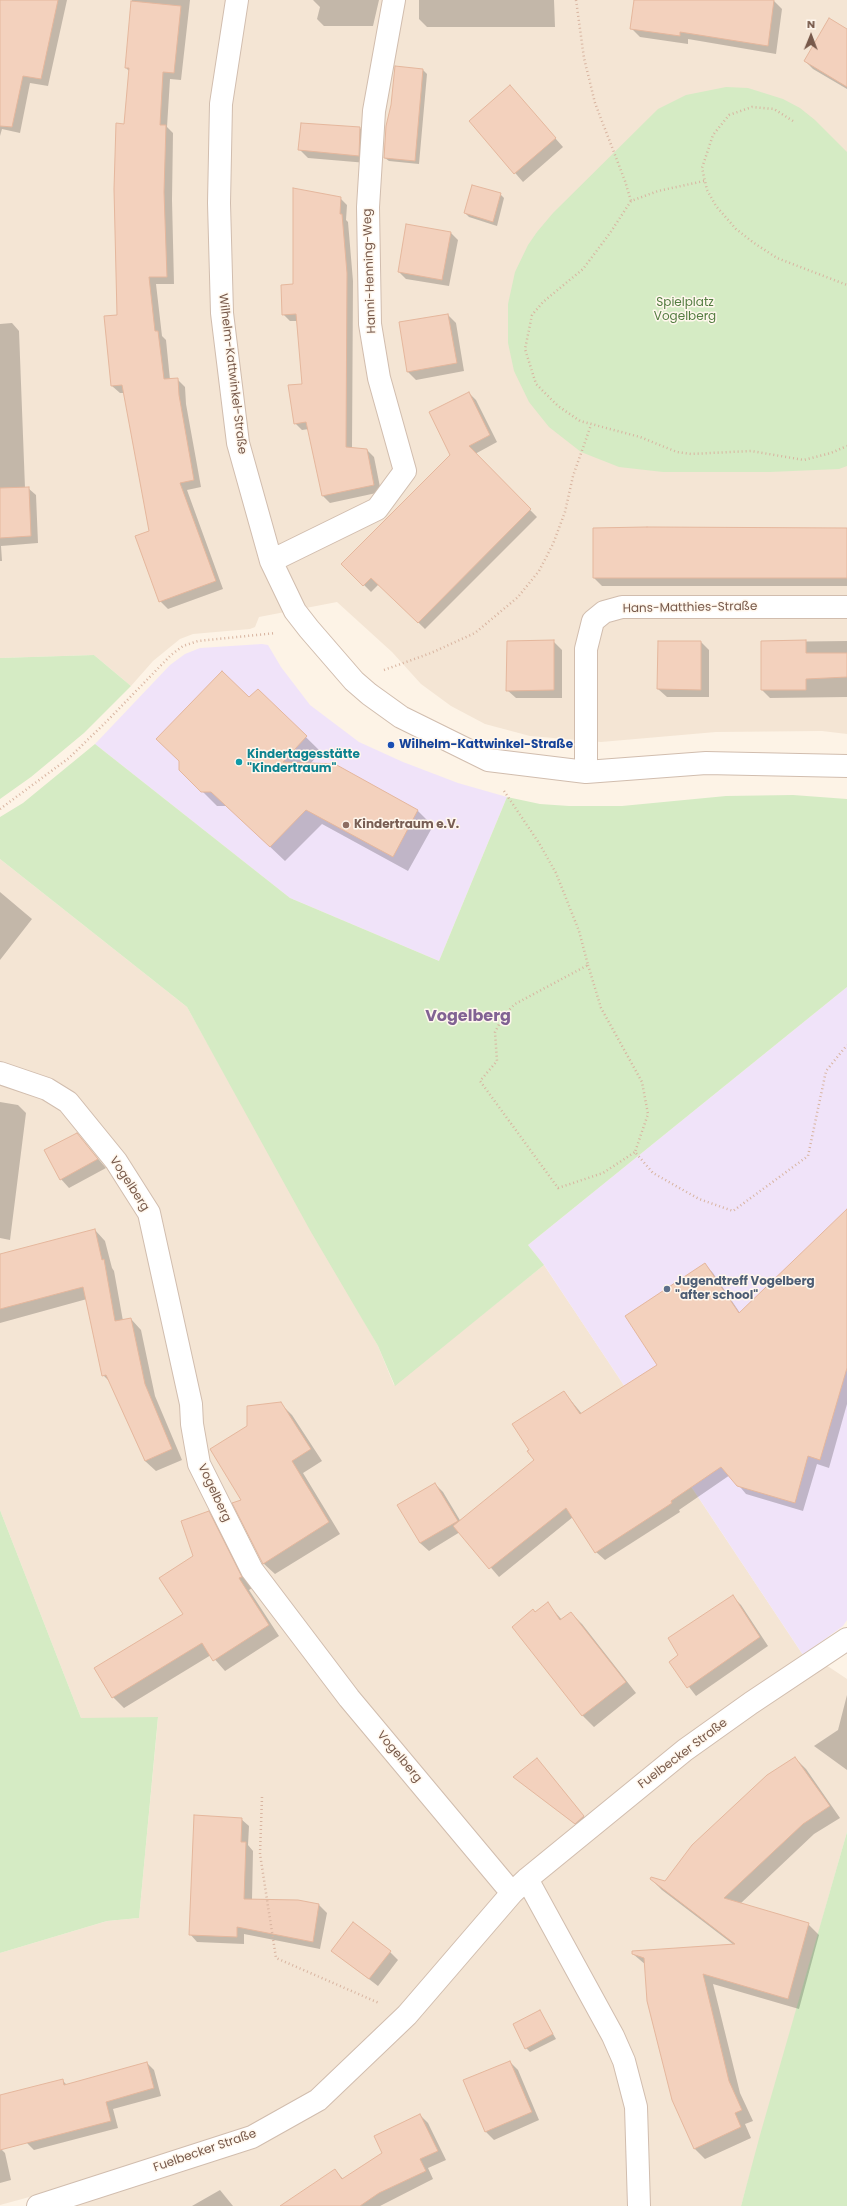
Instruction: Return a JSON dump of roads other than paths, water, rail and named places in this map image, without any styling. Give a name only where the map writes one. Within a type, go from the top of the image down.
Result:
[{"type":"street","name":"Wilhelm-Kattwinkel-Straße","points":[[238,0],[221,104],[219,203],[222,313],[238,443],[271,562],[295,611],[309,629],[354,681],[369,694],[401,717],[488,760],[586,772],[706,763],[847,766]]},
{"type":"street","name":"Hanni-Henning-Weg","points":[[271,562],[377,509],[404,472],[379,378],[370,324],[368,207],[374,111],[394,0]]},
{"type":"street","name":"Hans-Matthies-Straße","points":[[586,772],[586,649],[593,621],[604,612],[622,607],[847,607]]},
{"type":"street","name":"Vogelberg","points":[[0,1073],[47,1089],[68,1102],[116,1161],[149,1213],[191,1404],[192,1424],[199,1464],[252,1570],[349,1698],[519,1886]]},
{"type":"street","name":"Fuelbecker Straße","points":[[38,2206],[252,2137],[318,2100],[407,2015],[519,1886],[685,1750],[751,1703],[847,1639]]},
{"type":"street","points":[[519,1886],[613,2036],[624,2061],[636,2107],[639,2206]]},
{"type":"place","name":"Wilhelm-Kattwinkel-Straße","points":[[391,745]]},
{"type":"place","name":"Kindertagesstätte \"Kindertraum\"","points":[[239,762]]},
{"type":"place","name":"Kindertraum e.V.","points":[[346,825]]},
{"type":"place","name":"Jugendtreff Vogelberg \"after school\"","points":[[667,1289]]},
{"type":"district","name":"Vogelberg","points":[[468,1017]]},
{"type":"park label","name":"Spielplatz Vogelberg","points":[[685,310]]}]
